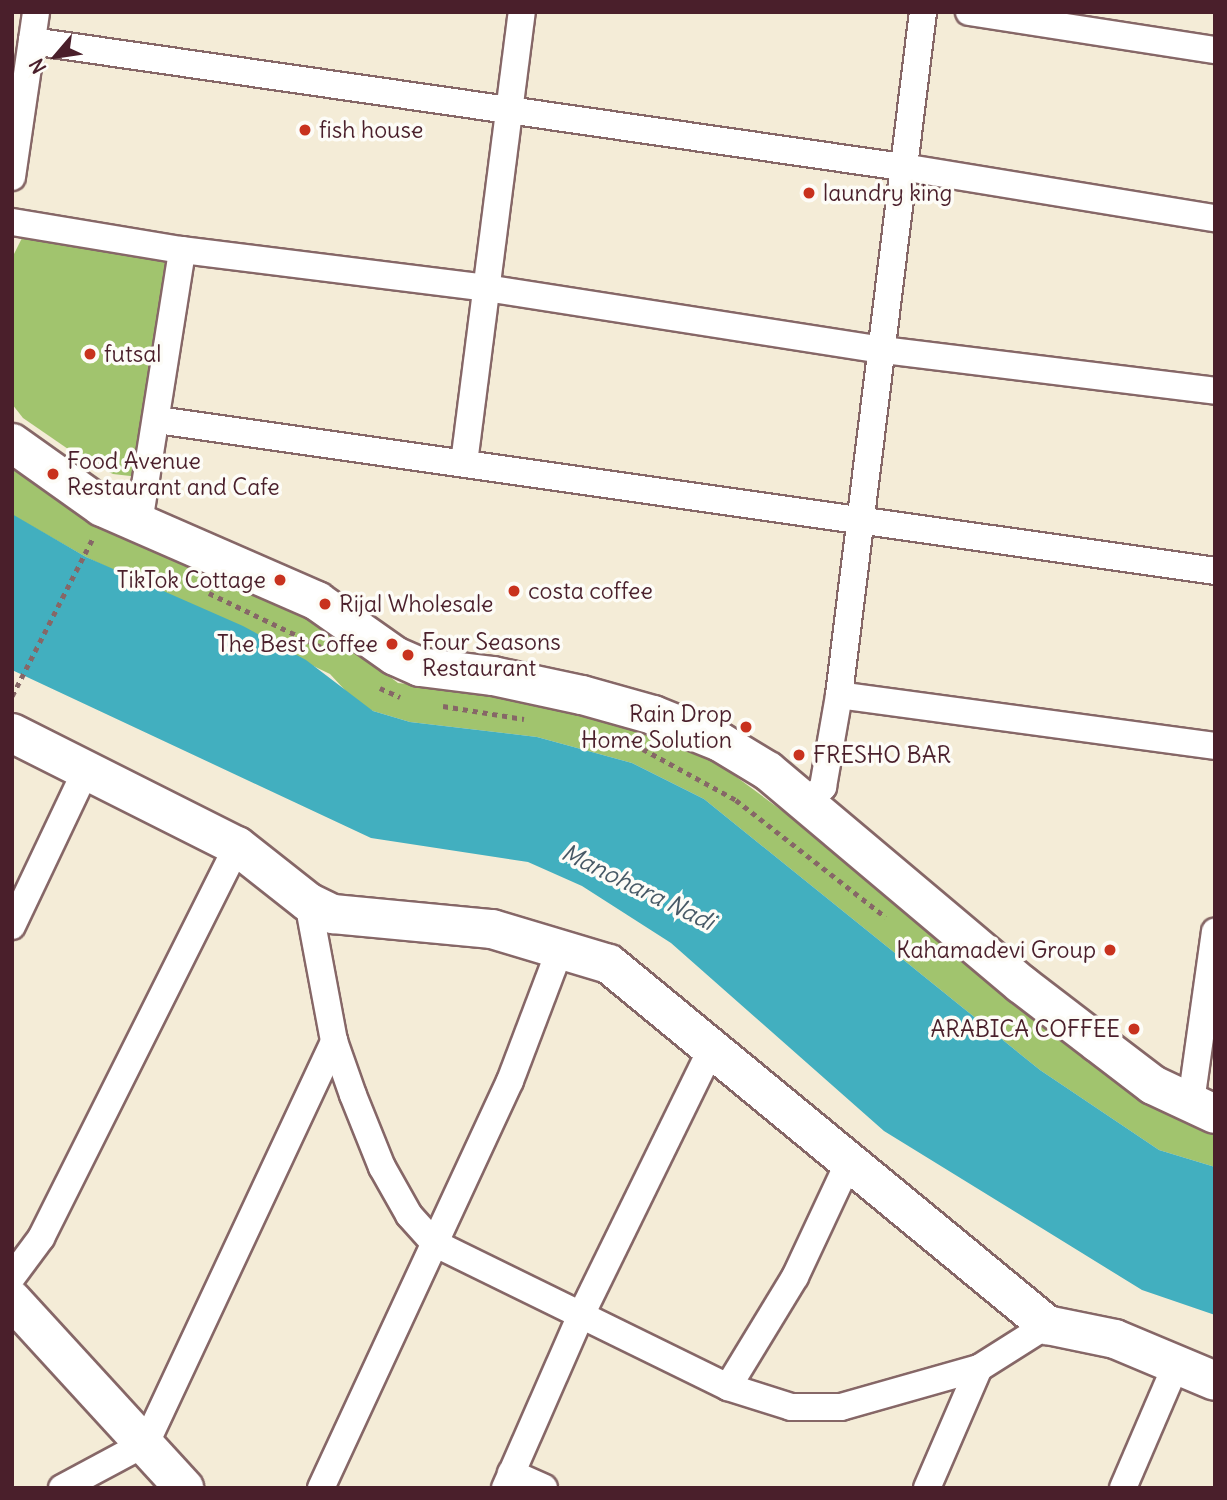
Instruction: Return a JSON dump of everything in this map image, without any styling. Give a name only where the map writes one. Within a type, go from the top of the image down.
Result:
[{"type":"street","points":[[12,177],[36,12]]},
{"type":"street","points":[[464,463],[522,12]]},
{"type":"street","points":[[807,803],[823,787],[839,695],[923,12]]},
{"type":"street","points":[[969,12],[1006,15],[1215,50]]},
{"type":"street","points":[[32,41],[902,167],[1215,218]]},
{"type":"street","points":[[12,222],[182,250],[486,288],[883,350],[1215,391]]},
{"type":"street","points":[[123,531],[157,420],[182,250]]},
{"type":"street","points":[[157,420],[1215,570]]},
{"type":"street","points":[[12,443],[102,508],[123,531],[317,601],[395,656],[420,667],[493,676],[653,715],[720,742],[768,771],[1021,984],[1153,1085],[1203,1108],[1215,932]]},
{"type":"street","points":[[839,695],[1215,746]]},
{"type":"street","points":[[12,733],[87,768],[237,846],[308,902],[333,914],[359,919],[492,929],[561,947],[609,964],[848,1164],[1047,1325],[1115,1339],[1175,1367],[1215,1381]]},
{"type":"street","points":[[14,919],[87,768]]},
{"type":"street","points":[[12,1276],[41,1238],[237,846]]},
{"type":"street","points":[[308,902],[334,1041],[382,1167],[409,1215],[434,1243],[580,1317],[728,1387],[791,1407],[841,1407],[979,1368],[1047,1325]]},
{"type":"street","points":[[321,1488],[510,1082],[561,947]]},
{"type":"street","points":[[62,1488],[145,1443],[334,1041]]},
{"type":"street","points":[[544,1488],[508,1480],[580,1317],[711,1050]]},
{"type":"street","points":[[728,1387],[795,1277],[848,1164]]},
{"type":"street","points":[[12,1300],[184,1488]]},
{"type":"street","points":[[1123,1488],[1175,1367]]},
{"type":"street","points":[[927,1488],[979,1368]]},
{"type":"path","points":[[94,534],[123,531]]},
{"type":"path","points":[[12,696],[91,544]]},
{"type":"path","points":[[202,589],[323,648]]},
{"type":"path","points":[[377,686],[414,701]]},
{"type":"path","points":[[437,705],[537,722]]},
{"type":"path","points":[[641,748],[736,800],[895,924]]},
{"type":"green space","points":[[23,236],[172,258],[139,477],[113,474],[84,460],[23,418],[12,404],[12,258]]},
{"type":"green space","points":[[12,463],[318,622],[398,683],[497,694],[669,740],[712,759],[1215,1130],[1215,1167],[1159,1150],[1040,1070],[704,799],[632,763],[537,737],[410,722],[373,711],[356,702],[330,674],[86,557],[14,516]]},
{"type":"water","name":"Manohara Nadi","points":[[12,514],[86,557],[243,626],[306,660],[373,711],[410,722],[537,737],[632,763],[704,799],[1040,1070],[1159,1150],[1215,1167],[1215,1315],[1142,1290],[884,1131],[671,943],[582,886],[528,862],[371,838],[12,670]]},
{"type":"place","name":"fish house","points":[[305,130]]},
{"type":"place","name":"laundry king","points":[[809,193]]},
{"type":"place","name":"futsal","points":[[90,354]]},
{"type":"place","name":"Food Avenue Restaurant and Cafe","points":[[53,474]]},
{"type":"place","name":"TikTok Cottage","points":[[280,580]]},
{"type":"place","name":"costa coffee","points":[[514,591]]},
{"type":"place","name":"Rijal Wholesale","points":[[325,604]]},
{"type":"place","name":"The Best Coffee","points":[[392,644]]},
{"type":"place","name":"Four Seasons Restaurant","points":[[408,655]]},
{"type":"place","name":"Rain Drop Home Solution","points":[[746,727]]},
{"type":"place","name":"FRESHO BAR","points":[[799,755]]},
{"type":"place","name":"Kahamadevi Group","points":[[1110,950]]},
{"type":"place","name":"ARABICA COFFEE","points":[[1134,1029]]}]
